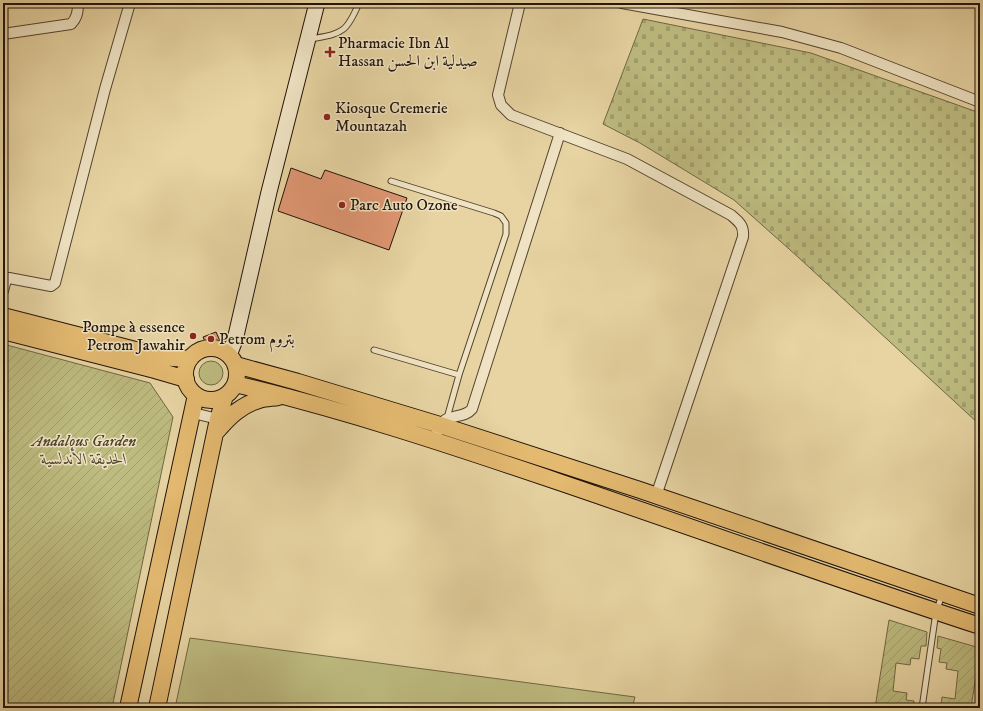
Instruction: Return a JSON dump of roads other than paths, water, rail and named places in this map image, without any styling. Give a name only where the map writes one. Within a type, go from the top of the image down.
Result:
[{"type":"main road","points":[[3,316],[157,363],[186,379]]},
{"type":"main road","points":[[3,331],[157,363],[173,358],[190,359]]},
{"type":"main road","points":[[980,606],[443,422],[262,372],[232,360],[218,349],[212,348],[199,351],[186,365],[186,379],[191,391],[201,398],[211,400],[230,390],[258,389],[435,440],[980,626]]},
{"type":"main road","points":[[157,708],[217,426],[237,374],[232,360]]},
{"type":"main road","points":[[128,708],[196,395]]},
{"type":"main road","points":[[217,426],[244,406],[260,399],[284,396]]},
{"type":"main road","points":[[677,522],[680,504]]},
{"type":"street","points":[[3,34],[71,24],[75,20],[78,13],[78,3]]},
{"type":"street","points":[[3,292],[6,280],[9,278],[51,286],[55,283],[105,89],[130,3]]},
{"type":"street","points":[[232,360],[235,340],[269,192],[317,3]]},
{"type":"street","points":[[520,3],[498,95],[501,106],[511,115],[627,159],[693,193],[731,215],[741,224],[744,230],[656,496]]},
{"type":"street","points":[[622,3],[782,32],[841,48],[980,102]]},
{"type":"street","points":[[435,440],[443,422],[472,409],[560,133]]},
{"type":"street","points":[[258,389],[262,372]]},
{"type":"street","points":[[193,413],[217,426]]},
{"type":"street","points":[[635,507],[640,490]]},
{"type":"street","points":[[918,606],[925,588]]},
{"type":"lane","points":[[308,40],[336,34],[344,30],[359,3]]},
{"type":"lane","points":[[391,181],[494,213],[501,216],[506,223],[506,234],[443,422]]},
{"type":"lane","points":[[374,350],[459,375]]},
{"type":"lane","points":[[922,708],[936,612],[942,594]]},
{"type":"waterway","points":[[606,708],[620,706],[632,708]]},
{"type":"place","name":"Pharmacie Ibn Al Hassan صيدلية ابن الحسن","points":[[330,52]]},
{"type":"place","name":"Kiosque Cremerie Mountazah","points":[[327,117]]},
{"type":"place","name":"Parc Auto Ozone","points":[[342,205]]},
{"type":"place","name":"Pompe à essence Petrom Jawahir","points":[[193,336]]},
{"type":"place","name":"Petrom بتروم","points":[[211,339]]},
{"type":"park label","name":"Andalous Garden الحديقة الأندلسية","points":[[84,450]]}]
